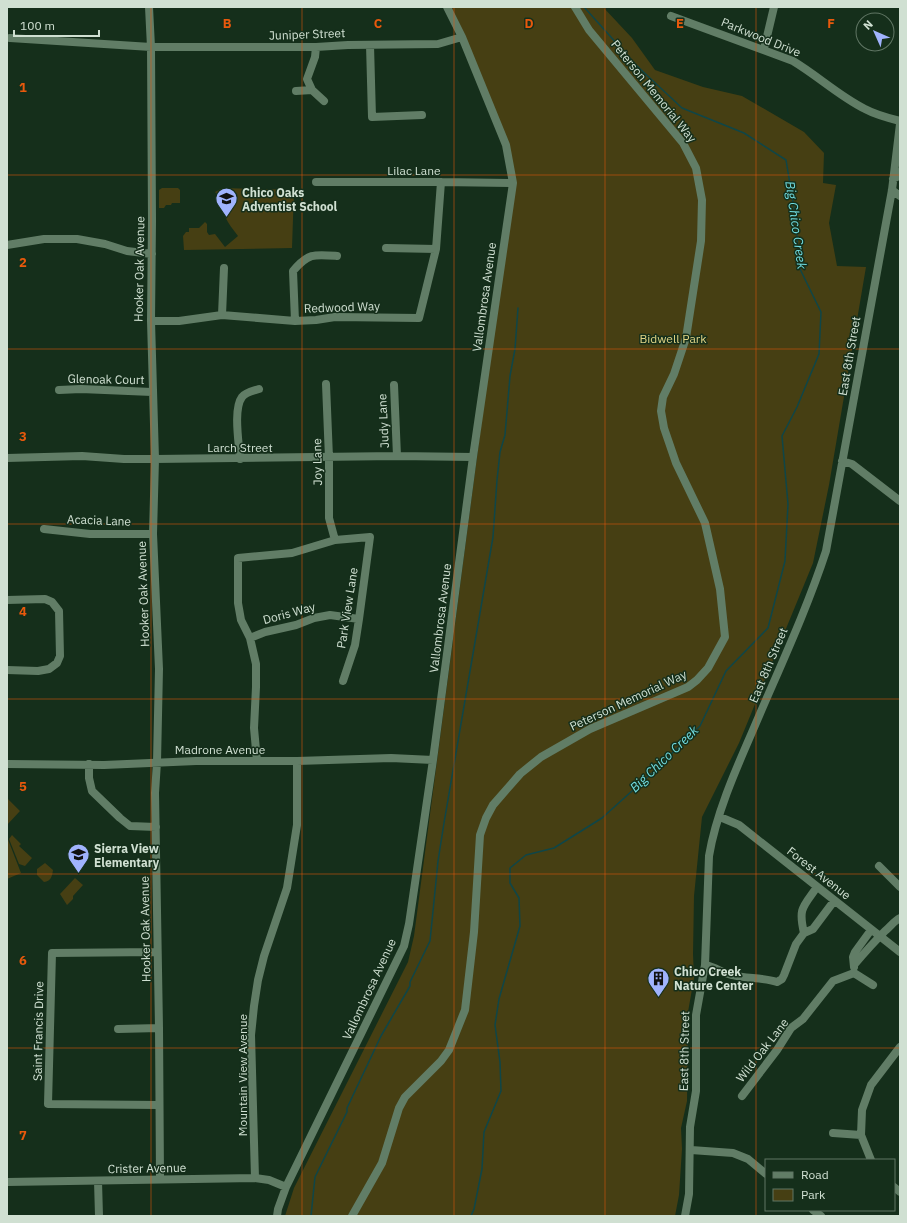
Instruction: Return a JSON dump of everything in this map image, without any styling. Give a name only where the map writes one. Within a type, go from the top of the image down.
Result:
[{"type":"street","name":"Hooker Oak Avenue","points":[[149,7],[151,47],[151,321],[154,459],[153,534],[159,669],[155,793],[160,1179]]},
{"type":"street","name":"Vallombrosa Avenue","points":[[277,1216],[286,1187],[404,946],[409,924],[434,760],[473,457],[513,183],[506,145],[462,37],[447,7]]},
{"type":"street","name":"Peterson Memorial Way","points":[[352,1216],[382,1163],[399,1108],[405,1097],[449,1050],[465,1010],[474,932],[480,835],[486,818],[493,805],[520,774],[541,757],[590,729],[688,687],[708,668],[725,637],[720,588],[705,523],[676,463],[664,428],[661,411],[663,397],[674,374],[686,338],[701,242],[702,200],[696,168],[683,143],[589,30],[575,7]]},
{"type":"street","points":[[764,49],[774,7]]},
{"type":"street","name":"Parkwood Drive","points":[[672,16],[764,49],[799,64],[865,110],[900,122]]},
{"type":"street","name":"Juniper Street","points":[[10,38],[151,47],[316,47],[348,45],[438,44],[462,37]]},
{"type":"street","points":[[370,45],[372,117],[422,115]]},
{"type":"street","points":[[316,47],[315,57],[307,79],[312,90],[324,101]]},
{"type":"street","points":[[296,91],[312,90]]},
{"type":"street","name":"East 8th Street","points":[[685,1216],[690,1194],[690,1127],[696,1091],[696,1015],[705,965],[709,856],[712,842],[736,769],[818,576],[826,551],[892,190],[900,122]]},
{"type":"street","points":[[893,180],[899,176],[900,172]]},
{"type":"street","name":"Lilac Lane","points":[[316,182],[513,183]]},
{"type":"street","name":"Redwood Way","points":[[151,321],[179,321],[222,315],[295,321],[335,317],[419,318],[436,249],[441,182]]},
{"type":"street","points":[[892,190],[900,196]]},
{"type":"street","points":[[7,245],[44,240],[77,239],[100,242],[127,251],[152,254]]},
{"type":"street","points":[[386,248],[436,249]]},
{"type":"street","points":[[295,321],[293,271],[302,260],[315,254],[337,256]]},
{"type":"street","points":[[222,315],[224,268]]},
{"type":"street","name":"Joy Lane","points":[[326,384],[329,458],[329,518],[335,540]]},
{"type":"street","name":"Judy Lane","points":[[394,385],[397,456]]},
{"type":"street","name":"Glenoak Court","points":[[59,390],[81,389],[152,392]]},
{"type":"street","points":[[240,459],[237,415],[239,402],[243,395],[259,389]]},
{"type":"street","name":"Larch Street","points":[[7,458],[82,456],[124,459],[240,459],[397,456],[473,457]]},
{"type":"street","points":[[842,461],[852,464],[900,501]]},
{"type":"street","name":"Acacia Lane","points":[[44,529],[90,534],[153,534]]},
{"type":"street","name":"Park View Lane","points":[[335,540],[370,537],[360,619],[355,645],[343,681]]},
{"type":"street","points":[[257,761],[254,728],[256,664],[250,638],[241,620],[238,603],[238,558],[292,553],[335,540]]},
{"type":"street","points":[[7,600],[45,599],[56,607],[59,611],[60,656],[57,664],[49,669],[7,670]]},
{"type":"street","name":"Doris Way","points":[[250,638],[265,632],[296,625],[314,618],[330,616],[360,619]]},
{"type":"street","name":"Madrone Avenue","points":[[7,764],[297,761],[392,758],[434,760]]},
{"type":"street","name":"Mountain View Avenue","points":[[255,1178],[251,1034],[258,980],[264,956],[287,888],[297,825],[297,761]]},
{"type":"street","points":[[89,764],[89,778],[92,791],[120,818],[130,826],[156,827]]},
{"type":"street","name":"Forest Avenue","points":[[720,817],[739,825],[900,952]]},
{"type":"street","points":[[879,866],[900,887]]},
{"type":"street","points":[[804,933],[800,912],[817,887]]},
{"type":"street","points":[[705,965],[716,968],[733,976],[767,979],[777,982],[782,979],[794,947],[804,933],[813,929],[834,901]]},
{"type":"street","name":"Wild Oak Lane","points":[[742,1096],[792,1028],[803,1019],[833,981],[854,969],[879,936],[891,924],[900,918]]},
{"type":"street","points":[[872,930],[855,952],[853,958],[854,969],[873,985]]},
{"type":"street","name":"Saint Francis Drive","points":[[157,952],[52,953],[48,1104],[159,1105]]},
{"type":"street","points":[[118,1029],[159,1028]]},
{"type":"street","points":[[871,1159],[861,1135],[862,1110],[871,1085],[900,1047]]},
{"type":"street","points":[[833,1133],[861,1135]]},
{"type":"street","points":[[690,1150],[733,1153],[748,1159],[765,1173]]},
{"type":"street","name":"Crister Avenue","points":[[7,1182],[255,1178],[269,1180],[286,1187]]},
{"type":"street","points":[[98,1181],[99,1216]]},
{"type":"green space","name":"Bidwell Park","points":[[447,7],[603,7],[632,38],[655,70],[703,87],[742,96],[804,132],[824,153],[823,183],[836,185],[829,223],[837,266],[866,267],[829,485],[813,563],[739,743],[702,817],[694,896],[694,978],[688,1012],[687,1101],[681,1128],[682,1149],[679,1195],[675,1216],[285,1216],[294,1188],[408,962],[414,936],[513,183],[506,145]]},
{"type":"green space","points":[[162,188],[178,188],[180,190],[180,203],[172,203],[171,205],[166,205],[164,208],[159,208],[159,190]]},
{"type":"green space","points":[[223,188],[294,190],[292,248],[184,250],[183,236],[186,232],[189,232],[189,228],[199,228],[205,222],[207,224],[207,232],[209,235],[215,234],[225,247],[238,236],[227,221],[223,208],[224,204],[231,199],[226,195],[222,200],[215,192]]},
{"type":"green space","points":[[7,798],[20,811],[7,825]]},
{"type":"green space","points":[[12,835],[21,844],[19,846],[32,858],[25,866],[19,864],[9,839]]},
{"type":"green space","points":[[7,837],[21,873],[7,879]]},
{"type":"green space","points":[[45,863],[53,870],[51,878],[44,882],[37,875],[37,869]]},
{"type":"green space","points":[[75,878],[83,885],[67,905],[60,894]]},
{"type":"waterway","name":"Big Chico Creek","points":[[471,1216],[474,1209],[482,1169],[484,1132],[501,1091],[500,1062],[495,1025],[499,999],[520,926],[519,898],[510,883],[510,868],[526,855],[554,848],[602,818],[652,773],[700,726],[726,671],[768,628],[785,561],[788,504],[782,436],[797,407],[819,354],[821,312],[799,267],[796,220],[786,160],[744,133],[682,108],[636,65],[584,7]]},
{"type":"waterway","points":[[311,1216],[315,1177],[347,1112],[347,1108],[381,1036],[410,986],[410,982],[430,941],[438,861],[493,537],[500,452],[505,435],[518,308]]},
{"type":"place","name":"Chico Oaks Adventist School","points":[[226,218]]},
{"type":"place","name":"Sierra View Elementary","points":[[78,874]]},
{"type":"place","name":"Chico Creek Nature Center","points":[[659,998]]}]
